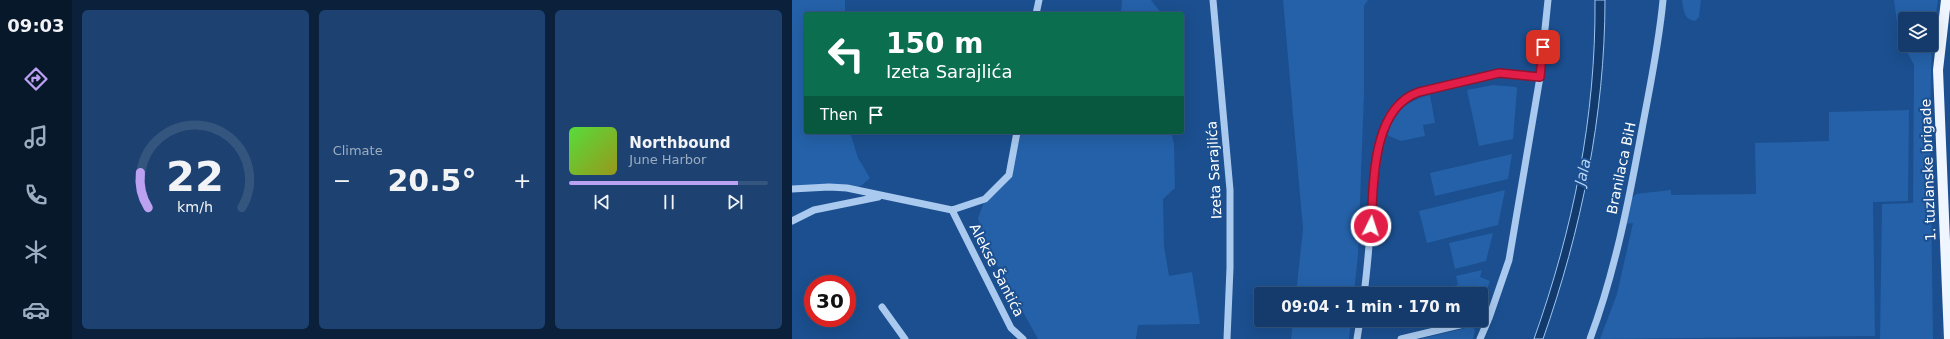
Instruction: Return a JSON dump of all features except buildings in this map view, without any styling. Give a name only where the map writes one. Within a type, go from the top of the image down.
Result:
[{"type":"main road","name":"1. tuzlanske brigade","points":[[1946,0],[1938,70],[1949,339]]},
{"type":"street","points":[[1036,12],[1039,0]]},
{"type":"street","name":"Izeta Sarajlića","points":[[1213,0],[1230,190],[1230,268],[1227,339]]},
{"type":"street","points":[[1480,339],[1510,260],[1540,77],[1548,0]]},
{"type":"street","name":"Branilaca BiH","points":[[1590,339],[1605,298],[1632,182],[1659,40],[1663,0]]},
{"type":"street","points":[[1365,287],[1369,260],[1374,183],[1380,143],[1386,122],[1398,103],[1408,96],[1419,92],[1498,73],[1540,77]]},
{"type":"street","name":"Alekse Šantića","points":[[792,189],[829,187],[859,191],[952,210],[985,199],[1009,175],[1017,134]]},
{"type":"street","name":"Alekse Šantića","points":[[792,221],[814,210],[880,196]]},
{"type":"street","name":"Alekse Šantića","points":[[952,210],[1011,328],[1022,339]]},
{"type":"street","points":[[882,307],[905,339]]},
{"type":"street","points":[[1401,339],[1489,318]]},
{"type":"street","points":[[1357,339],[1359,327]]},
{"type":"shaded area","points":[[792,0],[845,0],[845,12],[804,12],[804,134],[851,134],[858,158],[870,178],[861,186],[853,189],[792,189]]},
{"type":"shaded area","points":[[1122,0],[1151,0],[1160,12],[1121,12]]},
{"type":"shaded area","points":[[1283,0],[1368,0],[1364,6],[1364,93],[1358,254],[1355,287],[1297,287],[1303,229]]},
{"type":"shaded area","points":[[1682,0],[1701,0],[1699,17],[1695,21],[1686,16]]},
{"type":"shaded area","points":[[1894,0],[1938,0],[1936,12],[1898,12],[1898,29]]},
{"type":"shaded area","points":[[1907,52],[1932,52],[1930,118],[1933,339],[1880,339],[1882,204],[1913,203],[1914,65]]},
{"type":"shaded area","points":[[1493,85],[1516,87],[1517,89],[1513,139],[1479,146],[1467,90]]},
{"type":"shaded area","points":[[1430,95],[1435,123],[1423,125],[1425,136],[1401,141],[1389,136],[1387,133],[1389,133],[1390,126],[1397,113],[1409,103]]},
{"type":"shaded area","points":[[1909,110],[1908,201],[1873,202],[1875,336],[1600,339],[1617,294],[1633,223],[1626,224],[1632,198],[1636,194],[1671,190],[1671,195],[1756,194],[1755,143],[1829,141],[1829,112]]},
{"type":"shaded area","points":[[1017,134],[1172,134],[1174,144],[1175,188],[1163,199],[1164,246],[1169,276],[1192,272],[1200,324],[1138,325],[1136,339],[1038,339],[983,240],[978,218],[985,199],[1009,175]]},
{"type":"shaded area","points":[[1512,154],[1508,179],[1435,196],[1430,173]]},
{"type":"shaded area","points":[[1505,190],[1498,225],[1427,243],[1419,211]]},
{"type":"shaded area","points":[[1493,233],[1486,261],[1455,269],[1449,243]]},
{"type":"shaded area","points":[[1482,270],[1480,277],[1490,281],[1488,287],[1450,287],[1458,285],[1456,276]]},
{"type":"shaded area","points":[[1292,327],[1350,327],[1349,339],[1291,339]]},
{"type":"shaded area","points":[[1470,327],[1475,330],[1473,339],[1420,339]]},
{"type":"water","name":"Jala","points":[[1595,0],[1605,0],[1604,43],[1601,86],[1588,172],[1569,257],[1557,298],[1543,339],[1534,339],[1560,256],[1580,172],[1591,87]]},
{"type":"route","points":[[1371,226],[1374,183],[1381,135],[1389,116],[1398,103],[1408,96],[1419,92],[1498,73],[1540,77],[1543,47]]}]
